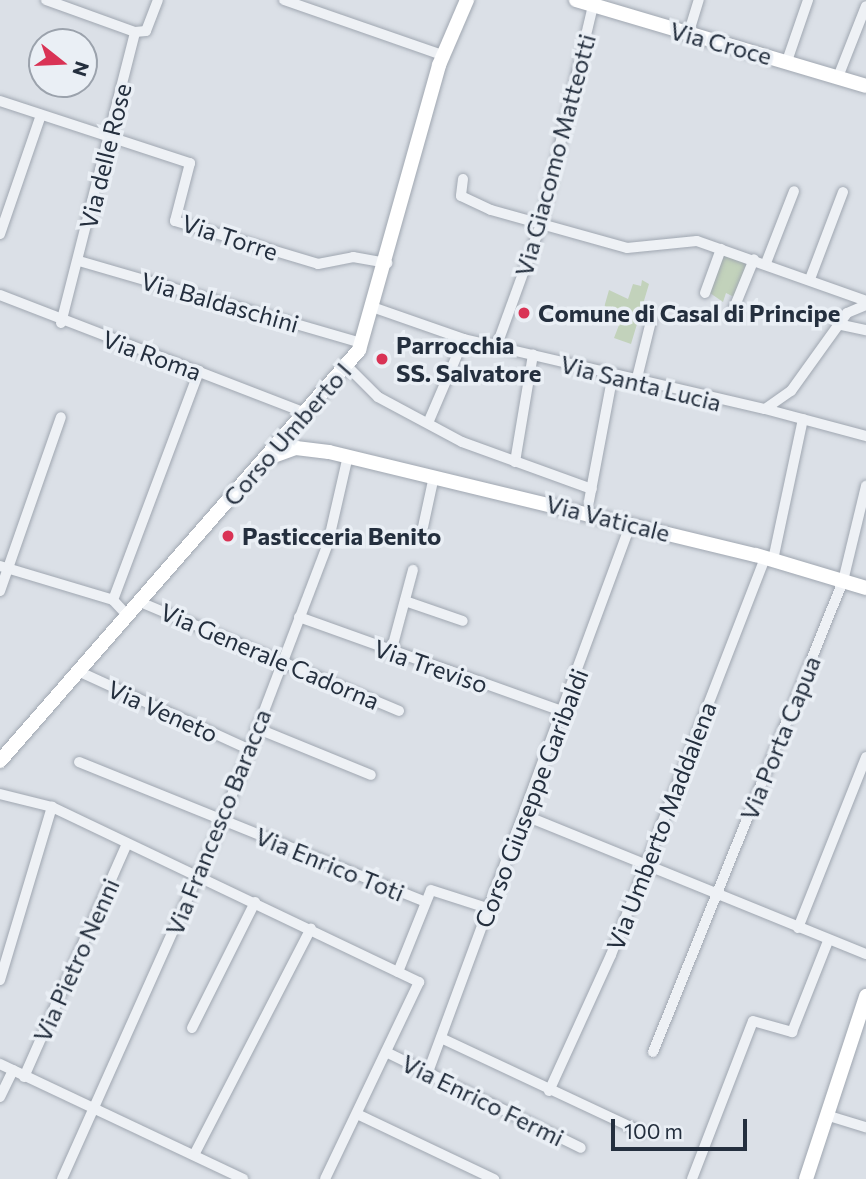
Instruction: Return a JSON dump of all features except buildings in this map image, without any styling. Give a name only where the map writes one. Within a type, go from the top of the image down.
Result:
[{"type":"street","points":[[46,0],[135,32]]},
{"type":"street","name":"Via delle Rose","points":[[61,323],[79,261],[135,32],[146,31],[158,0]]},
{"type":"street","points":[[284,0],[304,4],[442,55]]},
{"type":"street","name":"Corso Umberto I","points":[[0,761],[347,366],[361,343],[375,308],[442,55],[467,0]]},
{"type":"street","name":"Via Croce","points":[[576,0],[866,86]]},
{"type":"street","points":[[688,35],[699,0]]},
{"type":"street","points":[[787,61],[808,0]]},
{"type":"street","name":"Via Giacomo Matteotti","points":[[498,342],[541,224],[593,5]]},
{"type":"street","points":[[838,77],[866,6]]},
{"type":"street","points":[[0,101],[109,138]]},
{"type":"street","points":[[0,234],[41,115]]},
{"type":"street","name":"Via Torre","points":[[109,138],[190,163],[175,221],[318,264],[353,257],[387,263]]},
{"type":"street","points":[[463,179],[461,196],[470,202],[541,224],[627,248],[675,240],[722,249],[810,279],[866,303]]},
{"type":"street","points":[[766,263],[794,191]]},
{"type":"street","points":[[810,279],[843,192]]},
{"type":"street","points":[[705,293],[722,249]]},
{"type":"street","points":[[732,313],[754,259]]},
{"type":"street","name":"Via Baldaschini","points":[[79,261],[361,343]]},
{"type":"street","name":"Via Roma","points":[[0,295],[61,323],[199,371],[303,416]]},
{"type":"street","points":[[765,409],[791,391],[837,324],[866,303]]},
{"type":"street","name":"Via Santa Lucia","points":[[375,308],[464,339],[498,342],[533,354],[637,378],[712,402],[765,409],[866,436]]},
{"type":"street","points":[[637,378],[651,321]]},
{"type":"street","points":[[837,324],[866,330]]},
{"type":"street","points":[[428,423],[464,339]]},
{"type":"street","points":[[515,462],[533,354]]},
{"type":"street","points":[[347,366],[378,397],[428,423],[515,462],[592,489]]},
{"type":"street","points":[[113,600],[199,371]]},
{"type":"street","points":[[589,501],[613,374]]},
{"type":"street","name":"Via Vaticale","points":[[303,416],[296,430],[302,441],[348,456],[631,523],[866,588]]},
{"type":"street","points":[[0,591],[4,567],[61,417]]},
{"type":"street","name":"Via Umberto Maddalena","points":[[549,1091],[645,867],[769,559],[803,419]]},
{"type":"street","name":"Via Vaticale","points":[[238,490],[286,449],[348,456]]},
{"type":"street","name":"Via Francesco Baracca","points":[[62,1179],[222,821],[247,749],[328,543],[348,456]]},
{"type":"street","points":[[422,527],[434,476]]},
{"type":"street","name":"Via Porta Capua","points":[[653,1052],[843,581],[866,486]]},
{"type":"street","name":"Corso Giuseppe Garibaldi","points":[[428,1072],[526,816],[631,523]]},
{"type":"street","points":[[4,567],[113,600],[128,616]]},
{"type":"street","points":[[391,652],[413,570]]},
{"type":"street","points":[[405,601],[463,621]]},
{"type":"street","name":"Via Generale Cadorna","points":[[140,602],[399,711]]},
{"type":"street","name":"Via Treviso","points":[[299,617],[564,712]]},
{"type":"street","name":"Via Veneto","points":[[80,673],[247,749]]},
{"type":"street","points":[[256,728],[371,775]]},
{"type":"street","points":[[797,928],[866,757]]},
{"type":"street","name":"Via Enrico Toti","points":[[79,762],[425,902]]},
{"type":"street","points":[[0,794],[52,807],[311,928],[419,982],[325,1179]]},
{"type":"street","points":[[0,980],[52,807]]},
{"type":"street","points":[[526,816],[645,867],[866,954]]},
{"type":"street","name":"Via Pietro Nenni","points":[[24,1077],[127,844]]},
{"type":"street","points":[[398,972],[425,902],[436,890],[490,909]]},
{"type":"street","points":[[192,1028],[255,902]]},
{"type":"street","points":[[194,1155],[311,928]]},
{"type":"street","points":[[692,1179],[753,1021],[792,1032],[828,941]]},
{"type":"street","points":[[806,1179],[829,1116],[866,996]]},
{"type":"street","points":[[441,1038],[549,1091],[642,1132]]},
{"type":"street","name":"Via Enrico Fermi","points":[[386,1052],[581,1148]]},
{"type":"street","points":[[0,1064],[93,1110],[194,1155],[220,1174],[243,1179]]},
{"type":"street","points":[[0,1097],[13,1070]]},
{"type":"street","points":[[357,1114],[487,1177]]},
{"type":"street","points":[[829,1116],[866,1127]]},
{"type":"green space","points":[[723,255],[748,263],[734,297],[726,293],[723,302],[710,293]]},
{"type":"green space","points":[[642,280],[649,284],[631,344],[614,338],[619,325],[604,313],[605,304],[609,290],[628,299],[633,284],[641,286]]},
{"type":"place","name":"Comune di Casal di Principe","points":[[524,313]]},
{"type":"place","name":"Parrocchia SS. Salvatore","points":[[382,359]]},
{"type":"place","name":"Pasticceria Benito","points":[[228,536]]}]
